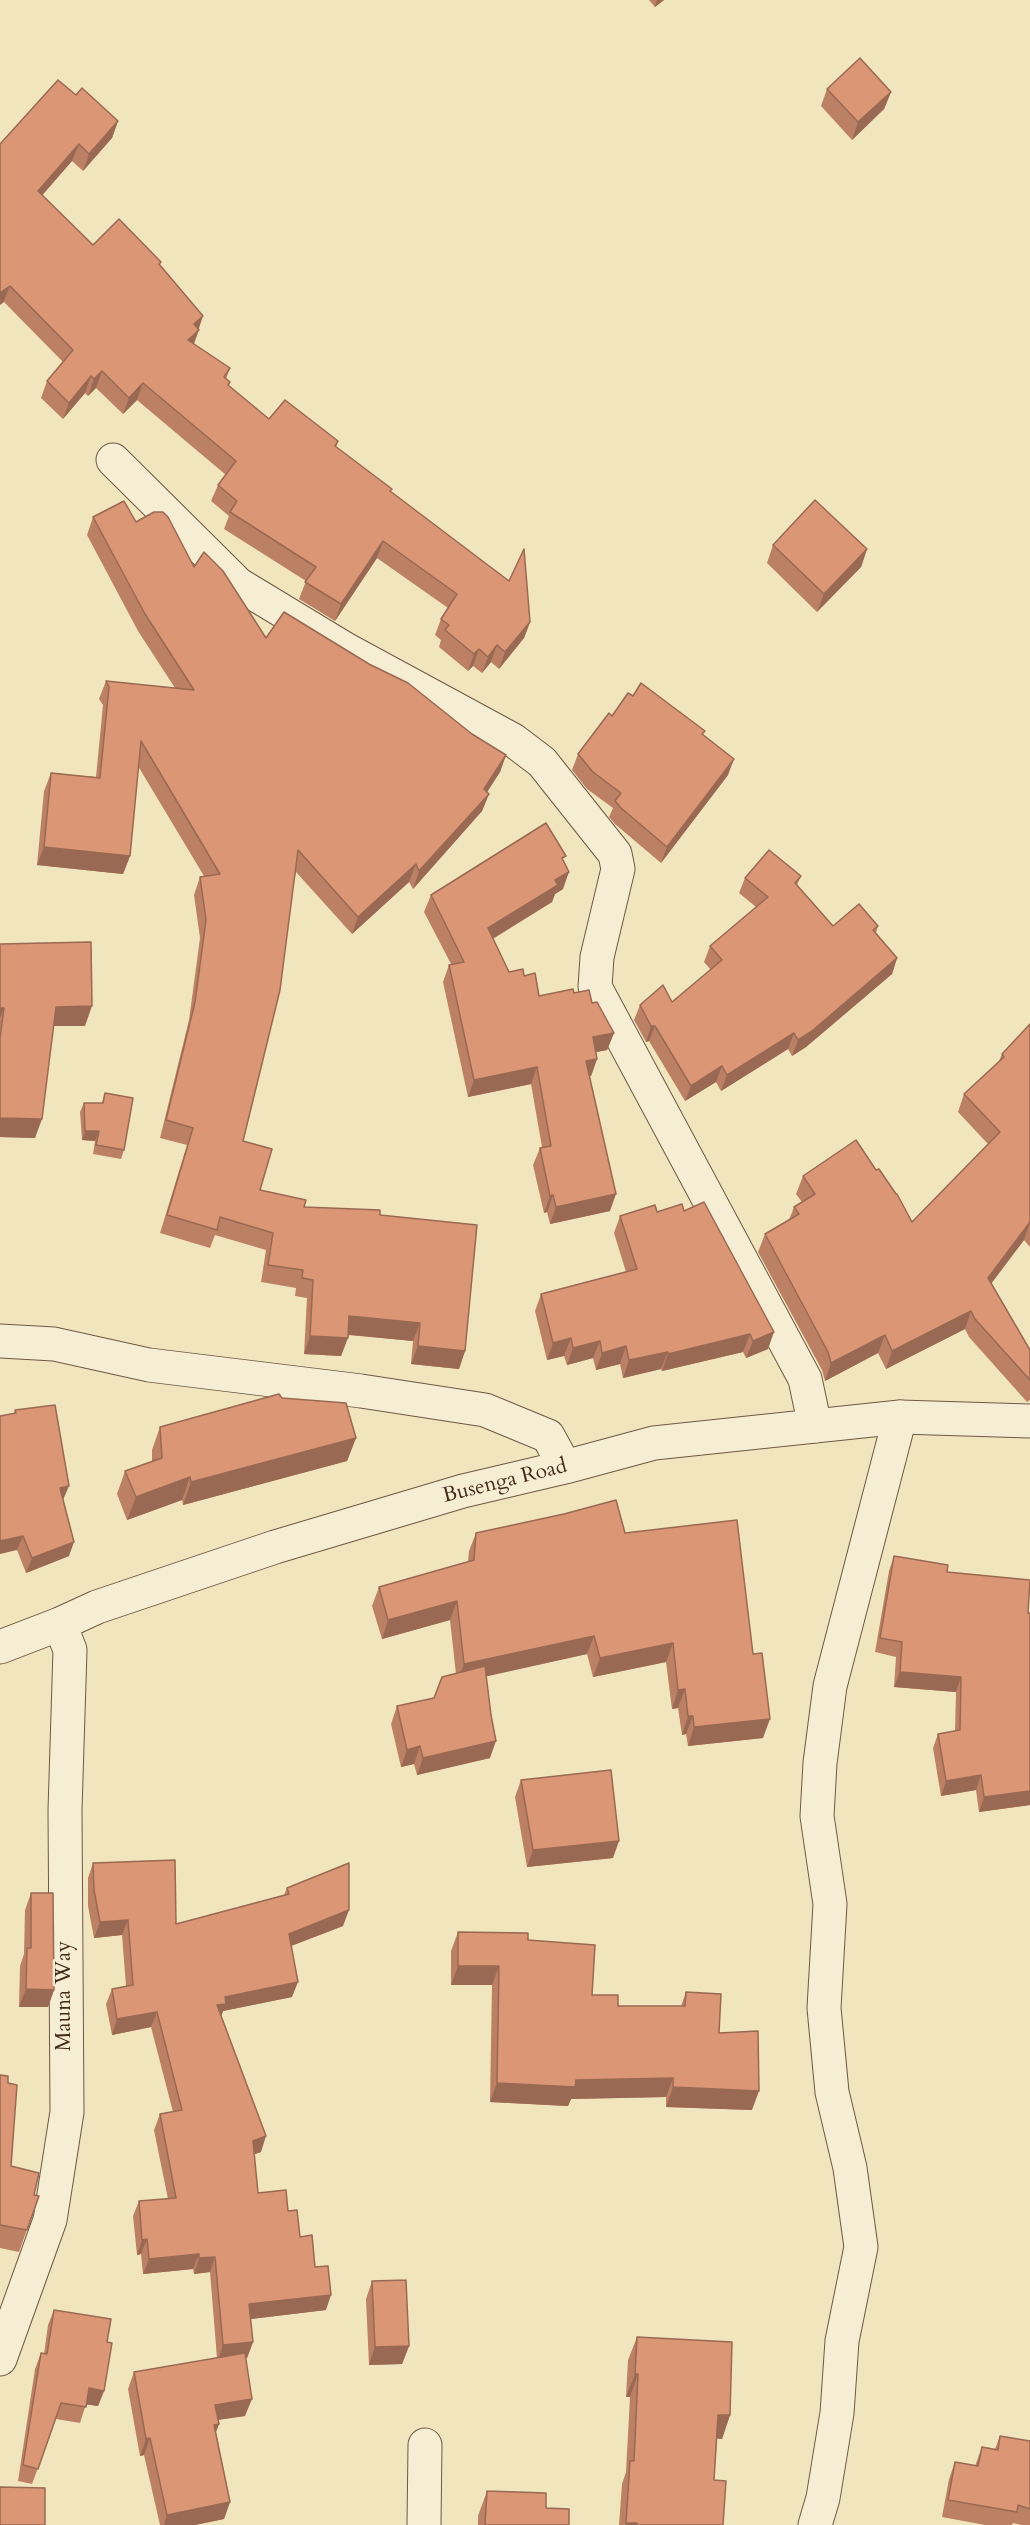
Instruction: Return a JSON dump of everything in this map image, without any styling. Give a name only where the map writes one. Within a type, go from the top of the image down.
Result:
[{"type":"street","points":[[113,460],[238,584],[347,651],[513,740],[542,762],[615,854],[618,869],[597,957],[595,987],[805,1379],[815,1426]]},
{"type":"street","points":[[0,1341],[54,1344],[149,1365],[361,1391],[485,1410],[548,1436],[565,1467]]},
{"type":"street","points":[[815,2525],[823,2498],[837,2413],[842,2341],[861,2247],[850,2168],[832,2092],[824,2008],[830,1904],[817,1816],[820,1763],[830,1686],[900,1417]]},
{"type":"street","name":"Busenga Road","points":[[0,1647],[97,1607],[275,1547],[463,1491],[654,1443],[900,1417],[1030,1421]]},
{"type":"street","name":"Mauna Way","points":[[0,2359],[50,2220],[67,2112],[65,1810],[70,1650],[60,1624]]},
{"type":"street","points":[[424,2525],[425,2445]]},
{"type":"building","points":[[860,58],[891,92],[858,122],[827,89]]},
{"type":"building","points":[[58,80],[76,95],[82,88],[118,121],[89,154],[79,144],[38,191],[93,245],[119,219],[161,262],[159,264],[203,316],[194,324],[199,330],[188,340],[230,368],[224,377],[230,382],[228,385],[269,419],[285,400],[338,441],[335,446],[392,489],[390,491],[509,581],[524,549],[530,622],[505,652],[497,645],[488,657],[479,649],[474,654],[445,630],[449,625],[441,619],[457,594],[383,541],[341,604],[305,582],[316,567],[230,512],[237,501],[218,485],[236,461],[143,383],[129,398],[102,371],[94,379],[91,376],[69,403],[47,381],[73,350],[10,286],[0,293],[0,144]]},
{"type":"building","points":[[815,500],[867,549],[824,594],[773,545]]},
{"type":"building","points":[[124,501],[136,522],[154,512],[163,512],[168,517],[194,567],[204,552],[223,571],[266,638],[284,612],[369,664],[408,683],[472,734],[506,755],[484,789],[489,794],[419,871],[416,864],[358,917],[298,850],[280,990],[243,1141],[272,1149],[260,1190],[306,1200],[304,1207],[380,1210],[380,1215],[477,1225],[465,1351],[418,1346],[420,1323],[349,1316],[348,1338],[310,1336],[313,1280],[302,1278],[303,1270],[268,1265],[273,1233],[220,1217],[217,1230],[167,1215],[193,1128],[166,1120],[195,1002],[206,920],[200,877],[220,874],[141,741],[130,856],[44,847],[51,773],[100,778],[109,687],[106,681],[194,690],[145,614],[93,517]]},
{"type":"building","points":[[641,683],[705,731],[702,734],[734,759],[667,847],[621,808],[615,801],[621,793],[593,772],[578,754],[609,713],[612,716],[628,693],[633,696]]},
{"type":"building","points":[[546,823],[566,856],[562,858],[569,872],[555,880],[558,885],[488,928],[509,972],[523,969],[524,976],[535,973],[539,996],[573,989],[574,993],[589,990],[592,1003],[597,1002],[614,1033],[593,1037],[597,1059],[586,1061],[616,1194],[556,1207],[553,1195],[550,1196],[540,1148],[551,1146],[537,1067],[474,1080],[449,965],[464,962],[431,895]]},
{"type":"building","points":[[769,850],[801,876],[795,883],[833,926],[859,904],[878,926],[873,930],[897,958],[812,1031],[798,1040],[794,1033],[727,1075],[722,1066],[691,1086],[655,1026],[651,1026],[640,1005],[663,985],[672,1002],[722,960],[710,946],[768,897],[745,878]]},
{"type":"building","points":[[91,942],[92,1006],[56,1007],[42,1119],[0,1118],[0,1038],[4,1008],[0,1008],[0,944]]},
{"type":"building","points":[[1030,1024],[1030,1222],[988,1278],[1030,1350],[1030,1380],[975,1319],[971,1311],[892,1351],[885,1335],[831,1363],[828,1352],[765,1234],[799,1214],[794,1207],[815,1194],[803,1176],[856,1140],[876,1170],[879,1169],[897,1194],[912,1222],[1000,1132],[964,1094],[1004,1057],[1002,1054]]},
{"type":"building","points":[[105,1093],[133,1098],[124,1150],[96,1145],[99,1131],[85,1131],[84,1103],[103,1103]]},
{"type":"building","points":[[704,1202],[774,1332],[753,1341],[750,1334],[668,1354],[668,1352],[629,1360],[626,1346],[602,1353],[600,1341],[573,1348],[571,1338],[553,1343],[541,1294],[637,1269],[620,1216],[655,1205],[657,1212],[682,1204],[684,1211]]},
{"type":"building","points":[[279,1394],[282,1398],[346,1403],[356,1438],[191,1482],[190,1477],[136,1497],[125,1471],[162,1458],[160,1427]]},
{"type":"building","points":[[55,1405],[69,1486],[60,1488],[74,1542],[32,1558],[23,1536],[0,1541],[0,1416],[16,1413],[15,1410]]},
{"type":"building","points":[[616,1500],[625,1533],[737,1520],[753,1654],[762,1653],[770,1719],[694,1727],[693,1716],[688,1716],[685,1689],[678,1690],[673,1643],[600,1658],[594,1636],[464,1664],[457,1601],[388,1620],[379,1587],[474,1560],[476,1533]]},
{"type":"building","points":[[894,1556],[948,1565],[947,1572],[1030,1580],[1028,1613],[1030,1613],[1030,1791],[984,1797],[981,1775],[946,1781],[938,1734],[960,1730],[961,1677],[900,1672],[902,1642],[880,1638]]},
{"type":"building","points":[[485,1666],[496,1741],[423,1758],[420,1746],[407,1750],[397,1706],[434,1698],[442,1677]]},
{"type":"building","points":[[611,1770],[619,1841],[533,1850],[521,1780]]},
{"type":"building","points":[[175,1860],[176,1924],[289,1894],[287,1888],[349,1863],[349,1910],[289,1934],[298,1982],[225,1997],[226,2004],[217,2005],[266,2136],[253,2141],[258,2193],[286,2190],[288,2211],[297,2210],[300,2237],[312,2235],[315,2267],[328,2266],[331,2295],[249,2304],[253,2342],[223,2345],[215,2257],[199,2258],[199,2254],[149,2259],[147,2239],[142,2240],[139,2201],[176,2198],[160,2114],[182,2110],[157,2012],[117,2019],[112,1989],[133,1985],[128,1920],[100,1922],[94,1890],[93,1863]]},
{"type":"building","points":[[31,1893],[53,1893],[54,1990],[26,1989],[27,1948],[31,1948]]},
{"type":"building","points":[[458,1932],[528,1933],[528,1940],[595,1945],[592,1995],[618,1995],[618,2006],[685,2006],[686,1992],[721,1994],[719,2033],[758,2031],[759,2091],[673,2087],[673,2078],[576,2080],[575,2087],[497,2083],[499,1966],[458,1966]]},
{"type":"building","points":[[0,2075],[8,2076],[8,2083],[17,2085],[11,2166],[39,2173],[34,2195],[39,2196],[27,2230],[0,2225]]},
{"type":"building","points":[[406,2280],[409,2346],[375,2347],[372,2281]]},
{"type":"building","points":[[54,2310],[111,2319],[107,2342],[112,2343],[104,2391],[89,2388],[86,2407],[61,2403],[38,2469],[23,2465],[41,2353],[47,2354]]},
{"type":"building","points":[[637,2337],[732,2342],[730,2415],[718,2415],[714,2480],[726,2481],[723,2525],[626,2523],[630,2461],[634,2461],[638,2374],[635,2374]]},
{"type":"building","points":[[245,2353],[252,2399],[215,2405],[219,2424],[214,2425],[230,2502],[167,2515],[150,2438],[146,2439],[134,2372]]},
{"type":"building","points":[[1000,2436],[1030,2441],[1030,2509],[1018,2505],[1017,2512],[948,2500],[955,2462],[978,2466],[982,2447],[998,2450]]},
{"type":"building","points":[[0,2487],[45,2488],[45,2525],[0,2525]]},
{"type":"building","points":[[487,2491],[546,2493],[546,2508],[569,2509],[569,2525],[485,2525]]}]
